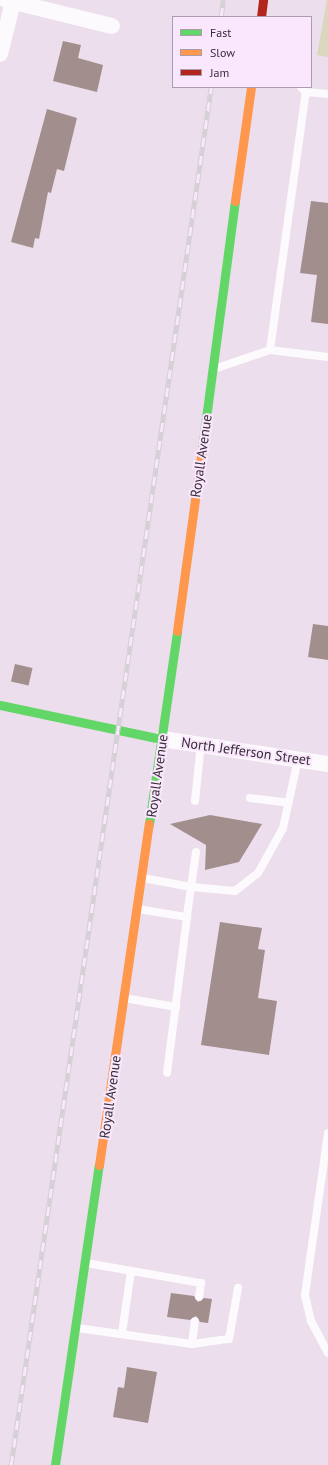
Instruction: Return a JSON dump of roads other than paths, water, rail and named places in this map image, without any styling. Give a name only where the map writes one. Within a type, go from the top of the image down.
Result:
[{"type":"street","points":[[261,16],[263,0]]},
{"type":"street","points":[[0,54],[10,1],[112,26]]},
{"type":"street","name":"Royall Avenue","points":[[56,1465],[138,909],[251,88]]},
{"type":"street","name":"North Jefferson Street","points":[[0,705],[162,739],[328,764]]},
{"type":"lane","points":[[270,350],[304,90],[328,94]]},
{"type":"lane","points":[[213,370],[270,350],[328,358]]},
{"type":"lane","points":[[195,801],[201,744]]},
{"type":"lane","points":[[142,878],[191,887],[235,891],[258,874],[283,828],[298,759]]},
{"type":"lane","points":[[250,798],[289,803]]},
{"type":"lane","points":[[167,1073],[196,852]]},
{"type":"lane","points":[[138,909],[187,916]]},
{"type":"lane","points":[[124,998],[176,1007]]},
{"type":"lane","points":[[328,1133],[305,1295],[310,1321],[328,1353]]},
{"type":"lane","points":[[85,1263],[201,1283],[199,1297]]},
{"type":"lane","points":[[122,1334],[131,1270]]},
{"type":"lane","points":[[76,1328],[192,1344],[229,1339],[238,1288]]},
{"type":"lane","points":[[192,1344],[195,1321]]},
{"type":"railway","points":[[221,16],[223,0]]},
{"type":"railway","points":[[11,1465],[211,88]]}]
